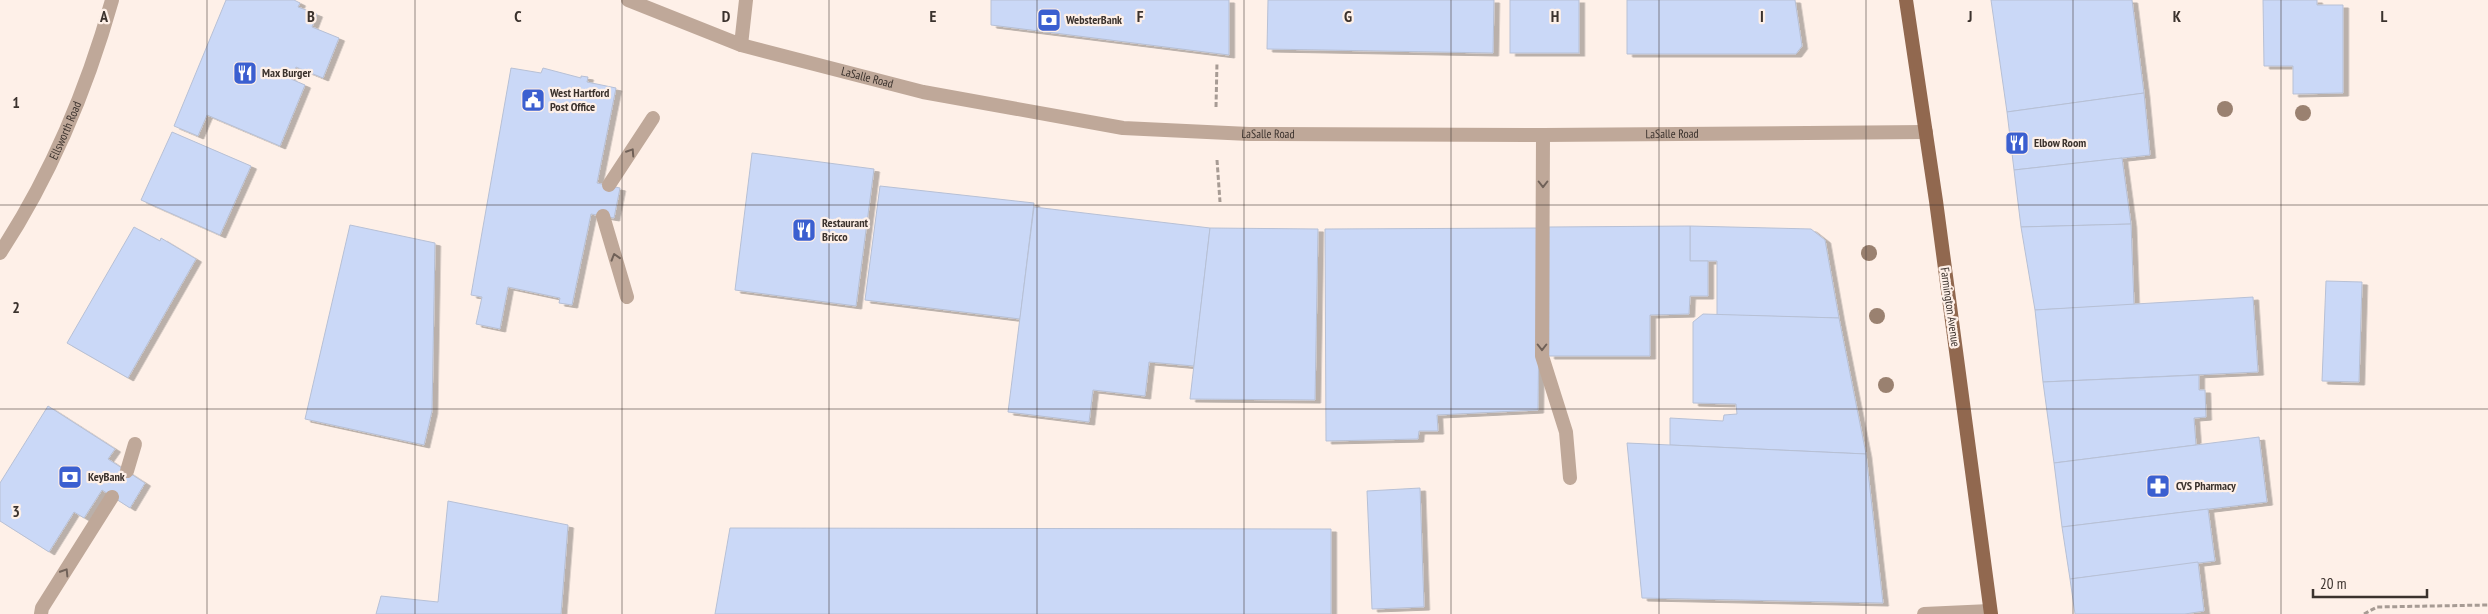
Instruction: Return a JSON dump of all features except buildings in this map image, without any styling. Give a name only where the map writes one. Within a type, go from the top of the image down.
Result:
[{"type":"main road","name":"Farmington Avenue","points":[[1906,0],[1926,132],[1990,613]]},
{"type":"street","name":"Ellsworth Road","points":[[0,253],[47,172],[81,96],[112,0]]},
{"type":"street","name":"LaSalle Road","points":[[628,0],[741,45],[923,92],[1123,128],[1249,134],[1543,136],[1926,132]]},
{"type":"street","points":[[741,45],[746,0]]},
{"type":"street","points":[[609,185],[653,118]]},
{"type":"street","points":[[1543,136],[1542,356],[1566,432],[1570,478]]},
{"type":"street","points":[[603,216],[628,297]]},
{"type":"street","points":[[127,471],[135,444]]},
{"type":"street","points":[[41,614],[42,608],[112,497]]},
{"type":"street","points":[[1924,614],[1990,613]]},
{"type":"path","points":[[2364,614],[2377,607],[2488,605]]},
{"type":"place","name":"WebsterBank","points":[[1049,20]]},
{"type":"place","name":"Max Burger","points":[[245,73]]},
{"type":"place","name":"West Hartford Post Office","points":[[533,100]]},
{"type":"place","name":"Elbow Room","points":[[2017,143]]},
{"type":"place","name":"Restaurant Bricco","points":[[804,230]]},
{"type":"place","name":"KeyBank","points":[[70,477]]},
{"type":"place","name":"CVS Pharmacy","points":[[2158,486]]}]
